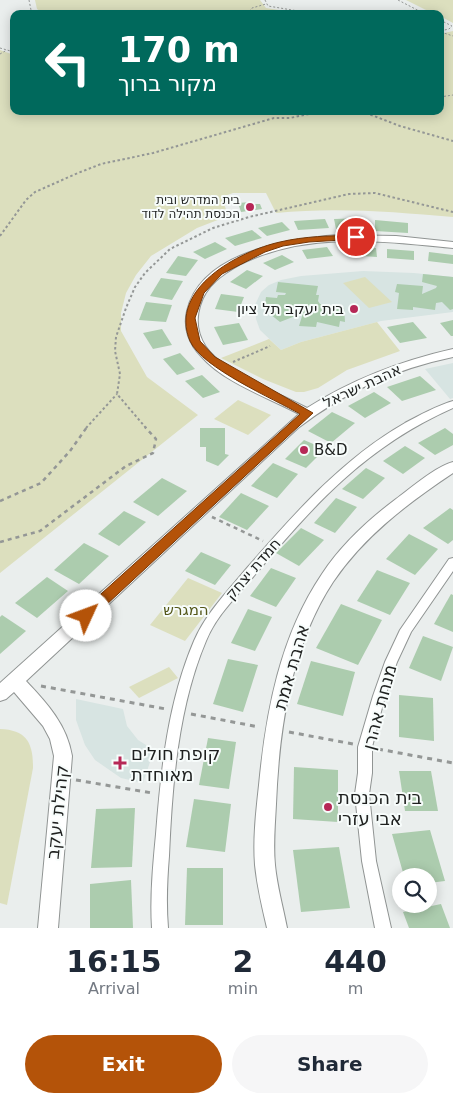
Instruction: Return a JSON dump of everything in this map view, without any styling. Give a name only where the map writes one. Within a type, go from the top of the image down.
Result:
[{"type":"street","points":[[307,413],[222,367],[212,360],[195,342],[190,318],[200,293],[219,272],[262,250],[281,244],[317,239],[356,237],[453,245]]},
{"type":"street","name":"אהבת ישראל","points":[[0,694],[307,413],[369,379],[413,363],[453,353]]},
{"type":"street","name":"חמדת יצחק","points":[[160,928],[158,909],[166,795],[179,712],[201,640],[224,602],[306,510],[362,455],[397,432],[453,404]]},
{"type":"street","name":"אהבת אמת","points":[[277,928],[266,872],[266,822],[274,730],[295,641],[306,615],[327,579],[346,553],[371,528],[427,483],[453,467]]},
{"type":"street","name":"מנחת אהרן","points":[[383,928],[369,861],[362,794],[365,774],[365,746],[385,679],[406,630],[453,562]]},
{"type":"street","name":"קהילת יעקב","points":[[15,681],[44,712],[55,729],[62,749],[63,768],[50,881],[48,928]]},
{"type":"path","points":[[265,0],[266,4]]},
{"type":"path","points":[[398,0],[417,10]]},
{"type":"path","points":[[248,10],[254,6],[266,4],[296,10]]},
{"type":"path","points":[[444,22],[452,26],[444,31]]},
{"type":"path","points":[[0,48],[10,51]]},
{"type":"path","points":[[0,54],[7,50]]},
{"type":"path","points":[[0,236],[26,200],[35,192],[101,164],[153,153],[274,118],[290,118],[304,115]]},
{"type":"path","points":[[371,115],[400,126],[453,141]]},
{"type":"path","points":[[222,367],[270,346]]},
{"type":"path","points":[[0,501],[40,483],[70,451],[88,424],[117,394]]},
{"type":"path","points":[[200,510],[273,546]]},
{"type":"path","points":[[15,681],[453,763]]},
{"type":"path","points":[[68,778],[166,795]]},
{"type":"shaded area","name":"בית יעקב תל ציון","points":[[363,271],[453,277],[453,312],[381,321],[301,342],[281,350],[260,330],[256,319],[255,305],[261,292],[269,285],[281,280],[301,276]]},
{"type":"shaded area","points":[[453,363],[453,398],[450,399],[425,369]]},
{"type":"shaded area","points":[[76,699],[123,709],[127,726],[138,740],[154,750],[143,783],[121,778],[95,760],[85,745],[76,720]]},
{"type":"green space","points":[[35,0],[260,0],[266,8],[278,10],[39,10]]},
{"type":"green space","points":[[406,0],[453,0],[453,23],[444,18],[444,10],[426,10]]},
{"type":"green space","points":[[453,31],[453,217],[343,210],[276,213],[266,193],[233,193],[222,197],[228,216],[197,228],[151,256],[136,275],[126,293],[121,313],[121,331],[147,377],[198,415],[0,573],[0,50],[10,54],[10,115],[444,115],[444,33]]},
{"type":"green space","points":[[365,277],[392,302],[369,308],[343,283]]},
{"type":"green space","points":[[377,322],[400,351],[347,370],[318,388],[304,392],[296,392],[263,379],[221,358],[269,339],[281,350],[301,342]]},
{"type":"green space","points":[[238,400],[271,415],[248,435],[214,419]]},
{"type":"green space","name":"המגרש","points":[[188,578],[222,593],[185,641],[150,625]]},
{"type":"green space","points":[[169,667],[178,678],[139,698],[129,687]]},
{"type":"green space","points":[[0,729],[17,732],[27,739],[33,759],[33,768],[7,905],[0,903]]},
{"type":"building","name":"בית המדרש ובית הכנסת תהילה לדוד","points":[[251,202],[252,204],[260,204],[262,209],[241,212],[238,203]]},
{"type":"building","points":[[365,218],[368,228],[336,229],[334,219]]},
{"type":"building","points":[[325,219],[329,228],[298,230],[294,221]]},
{"type":"building","points":[[375,220],[408,223],[408,233],[375,231]]},
{"type":"building","points":[[282,222],[290,230],[267,236],[258,228]]},
{"type":"building","points":[[252,230],[262,238],[235,246],[225,238]]},
{"type":"building","points":[[215,242],[227,249],[205,259],[193,252]]},
{"type":"building","points":[[327,247],[333,256],[307,259],[302,250]]},
{"type":"building","points":[[347,247],[376,248],[377,257],[347,255]]},
{"type":"building","points":[[387,249],[414,251],[414,260],[387,258]]},
{"type":"building","points":[[429,252],[453,255],[453,264],[428,261]]},
{"type":"building","points":[[282,255],[294,262],[275,270],[263,263]]},
{"type":"building","points":[[178,256],[198,260],[186,276],[166,273]]},
{"type":"building","points":[[247,270],[263,276],[246,289],[230,282]]},
{"type":"building","points":[[423,274],[453,277],[453,309],[450,310],[442,302],[436,303],[435,310],[413,307],[413,310],[397,309],[399,293],[395,292],[397,284],[423,286],[422,294],[436,288],[437,286],[422,282]]},
{"type":"building","points":[[161,278],[183,281],[172,300],[150,296]]},
{"type":"building","points":[[278,282],[318,286],[316,295],[319,295],[318,301],[320,304],[344,307],[345,322],[340,321],[339,327],[317,322],[316,327],[299,326],[303,313],[280,322],[270,314],[272,305],[265,304],[266,297],[277,298],[278,295],[285,295],[286,293],[276,292]]},
{"type":"building","points":[[221,294],[244,297],[238,312],[215,309]]},
{"type":"building","points":[[146,302],[172,305],[166,322],[139,320]]},
{"type":"building","points":[[453,320],[453,336],[451,336],[440,323]]},
{"type":"building","points":[[413,322],[427,338],[400,343],[387,327]]},
{"type":"building","points":[[239,323],[248,340],[223,345],[214,327]]},
{"type":"building","points":[[162,329],[172,345],[153,349],[143,333]]},
{"type":"building","points":[[180,353],[195,369],[177,375],[163,359]]},
{"type":"building","points":[[202,375],[220,392],[203,398],[185,381]]},
{"type":"building","points":[[420,376],[436,390],[402,401],[387,387]]},
{"type":"building","points":[[374,392],[391,403],[365,418],[348,406]]},
{"type":"building","points":[[332,412],[355,423],[331,443],[308,431]]},
{"type":"building","points":[[200,428],[225,428],[225,454],[229,455],[218,466],[206,461],[206,447],[200,447]]},
{"type":"building","points":[[445,428],[453,434],[453,445],[435,455],[418,443]]},
{"type":"building","points":[[304,440],[325,449],[306,468],[285,459]]},
{"type":"building","points":[[405,446],[425,458],[403,474],[383,461]]},
{"type":"building","points":[[273,463],[298,474],[277,498],[251,486]]},
{"type":"building","points":[[366,468],[385,478],[363,499],[342,489]]},
{"type":"building","points":[[162,478],[187,491],[158,516],[133,502]]},
{"type":"building","points":[[241,493],[269,506],[247,530],[219,517]]},
{"type":"building","points":[[336,498],[357,507],[335,533],[314,523]]},
{"type":"building","points":[[450,508],[453,510],[453,540],[448,544],[423,528]]},
{"type":"building","points":[[124,511],[146,522],[119,546],[98,534]]},
{"type":"building","points":[[301,528],[324,540],[299,566],[276,553]]},
{"type":"building","points":[[409,534],[438,549],[415,575],[386,559]]},
{"type":"building","points":[[84,543],[109,556],[79,584],[54,570]]},
{"type":"building","points":[[201,552],[231,565],[215,585],[185,571]]},
{"type":"building","points":[[271,568],[296,578],[276,607],[250,596]]},
{"type":"building","points":[[377,570],[410,583],[390,615],[357,601]]},
{"type":"building","points":[[47,577],[68,591],[37,618],[15,603]]},
{"type":"building","points":[[451,594],[453,595],[453,632],[434,624]]},
{"type":"building","points":[[341,604],[382,620],[358,665],[316,648]]},
{"type":"building","points":[[248,609],[272,617],[255,651],[231,643]]},
{"type":"building","points":[[2,615],[26,631],[0,654],[0,617]]},
{"type":"building","points":[[423,636],[453,647],[441,681],[409,668]]},
{"type":"building","points":[[228,659],[258,665],[243,712],[213,704]]},
{"type":"building","points":[[311,661],[355,672],[343,716],[297,704]]},
{"type":"building","points":[[399,695],[433,698],[434,741],[399,737]]},
{"type":"building","points":[[208,738],[236,742],[229,789],[199,785]]},
{"type":"building","points":[[294,767],[338,770],[338,822],[293,819]]},
{"type":"building","points":[[399,771],[431,771],[438,811],[405,811]]},
{"type":"building","points":[[194,799],[231,804],[225,852],[186,847]]},
{"type":"building","points":[[135,808],[132,867],[91,868],[96,809]]},
{"type":"building","points":[[430,830],[445,881],[437,882],[437,868],[402,868],[392,834]]},
{"type":"building","points":[[339,847],[350,908],[301,912],[293,850]]},
{"type":"building","points":[[187,868],[223,868],[223,925],[185,925]]},
{"type":"building","points":[[131,880],[133,928],[90,928],[90,884]]},
{"type":"building","points":[[441,904],[450,928],[409,928],[403,913],[437,913],[437,905]]},
{"type":"place","name":"בית המדרש ובית הכנסת תהילה לדוד","points":[[250,207]]},
{"type":"place","name":"בית יעקב תל ציון","points":[[354,309]]},
{"type":"place","name":"B&D","points":[[304,450]]},
{"type":"place","name":"קופת חולים מאוחדת","points":[[120,763]]},
{"type":"place","name":"בית הכנסת אבי עזרי","points":[[328,807]]},
{"type":"route","points":[[86,616],[307,413],[230,372],[212,360],[202,350],[195,342],[190,318],[200,293],[219,272],[262,250],[281,244],[309,240],[356,237]]}]
